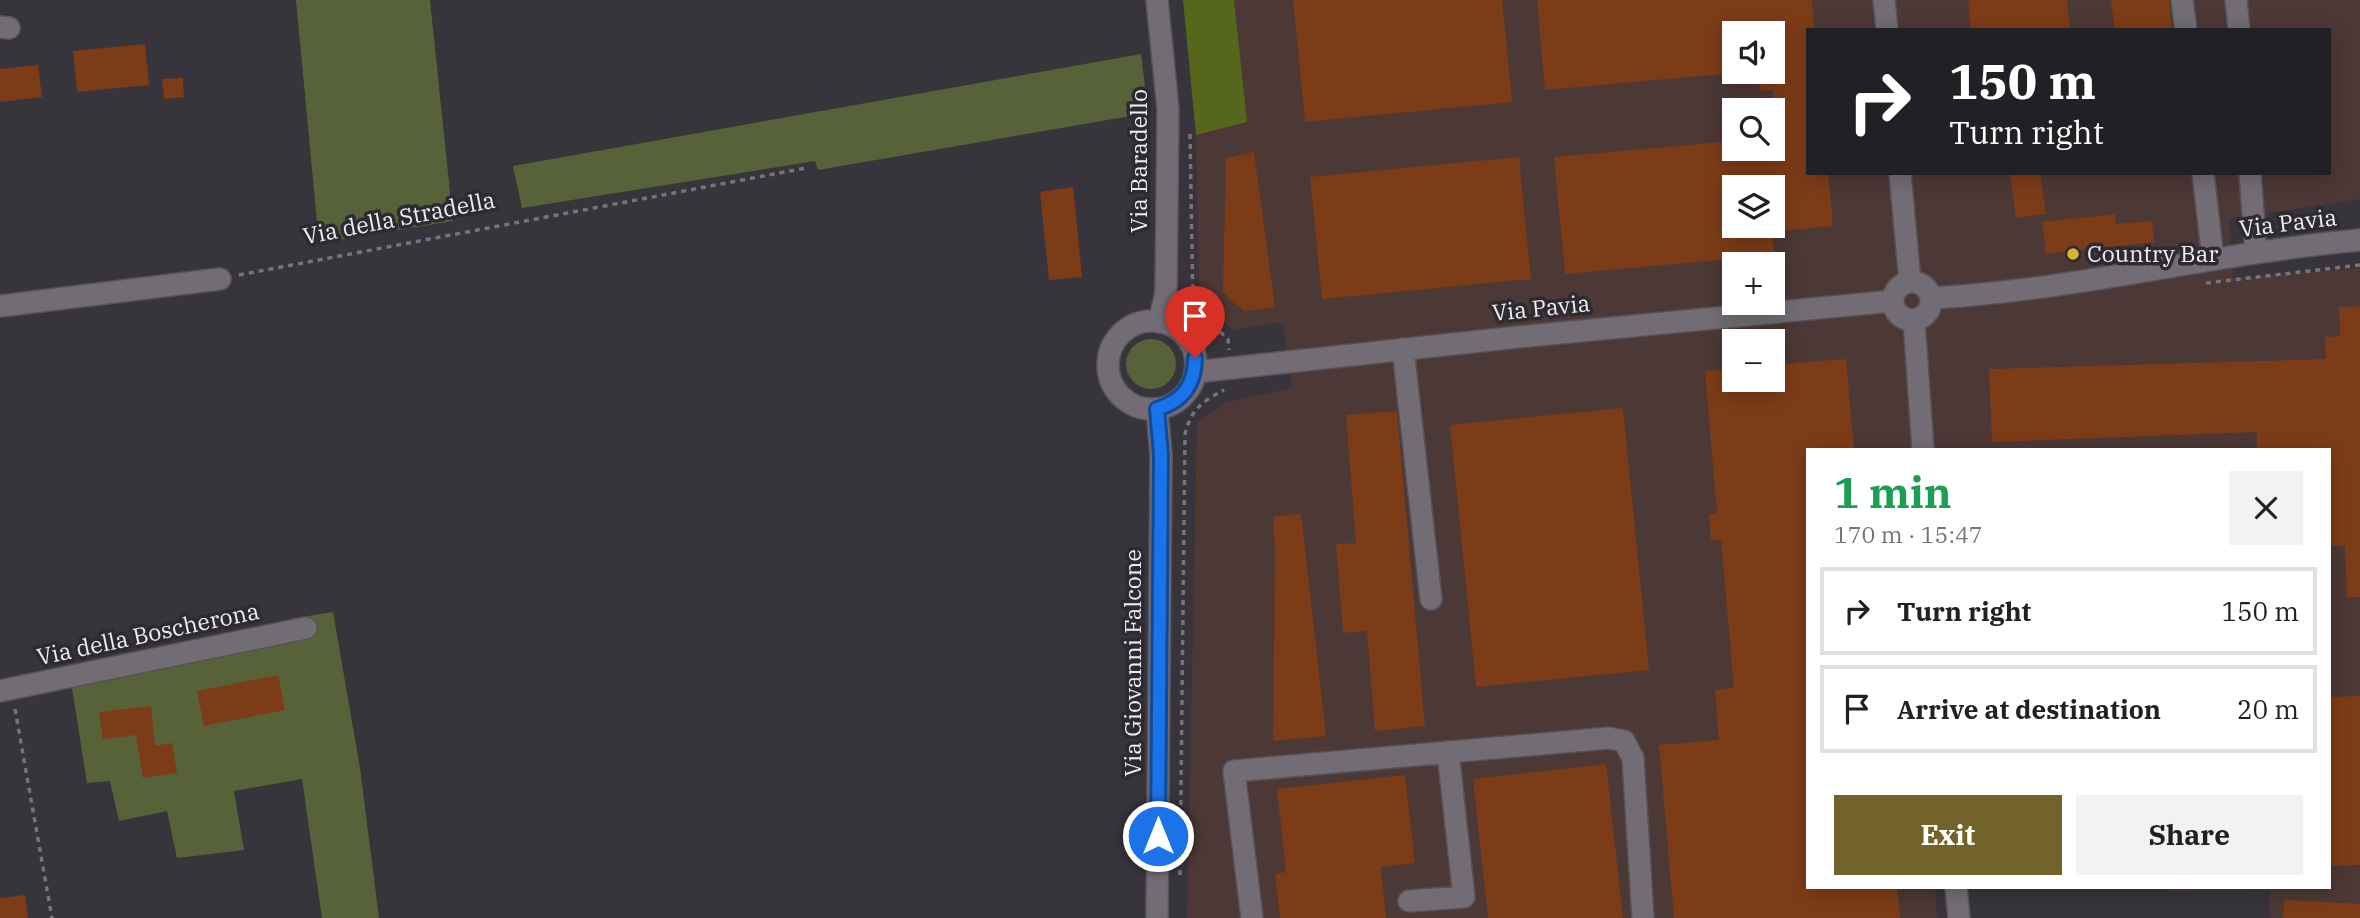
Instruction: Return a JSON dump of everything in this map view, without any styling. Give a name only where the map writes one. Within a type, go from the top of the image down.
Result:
[{"type":"street","name":"Via Baradello","points":[[1157,0],[1168,109],[1166,293],[1158,322]]},
{"type":"street","points":[[1884,0],[1887,28]]},
{"type":"street","points":[[2182,0],[2186,28]]},
{"type":"street","points":[[2236,0],[2239,28]]},
{"type":"street","points":[[1900,175],[1910,282]]},
{"type":"street","points":[[2203,175],[2213,259]]},
{"type":"street","points":[[2250,175],[2256,252]]},
{"type":"street","name":"Via Pavia","points":[[1932,298],[1971,296],[2256,252],[2360,240]]},
{"type":"street","points":[[0,306],[220,279]]},
{"type":"street","points":[[1910,282],[1920,283],[1928,289],[1932,298],[1931,309],[1924,317],[1914,321],[1904,319],[1896,312],[1893,301],[1901,285],[1910,282]]},
{"type":"street","name":"Via Pavia","points":[[1195,372],[1893,301]]},
{"type":"street","points":[[1914,321],[1923,448]]},
{"type":"street","points":[[1143,322],[1158,322],[1172,326],[1183,334],[1195,358],[1195,372],[1191,386],[1171,405],[1157,409],[1142,408],[1123,398],[1110,380],[1107,365],[1110,350],[1124,332],[1143,322]]},
{"type":"street","points":[[1403,349],[1431,599]]},
{"type":"street","name":"Via Giovanni Falcone","points":[[1157,409],[1161,455],[1157,918]]},
{"type":"street","name":"Via della Boscherona","points":[[6,690],[306,628]]},
{"type":"street","points":[[1252,918],[1234,771],[1609,738],[1624,741],[1633,758],[1643,918]]},
{"type":"street","points":[[1409,901],[1464,897],[1448,752]]},
{"type":"street","points":[[1956,889],[1959,918]]},
{"type":"path","name":"Via della Stradella","points":[[220,279],[806,168]]},
{"type":"path","points":[[1193,307],[1228,339]]},
{"type":"path","points":[[1180,876],[1185,433],[1188,419],[1199,404],[1227,388],[1230,368]]},
{"type":"path","points":[[6,690],[52,918]]},
{"type":"shaded area","points":[[1234,0],[2360,0],[2360,199],[2229,219],[2233,278],[2360,268],[2360,918],[2270,918],[2269,890],[2168,889],[2331,889],[2331,448],[1806,448],[1806,889],[1935,889],[1937,918],[1187,918],[1197,422],[1227,402],[1292,388],[1283,322],[1232,330],[1199,291],[1196,135],[1246,121]]},
{"type":"green space","points":[[296,0],[430,0],[453,221],[319,243]]},
{"type":"green space","points":[[1183,0],[1234,0],[1247,122],[1196,135]]},
{"type":"green space","points":[[1141,54],[1148,113],[818,170],[815,161],[522,208],[513,166]]},
{"type":"green space","points":[[1141,340],[1161,340],[1175,354],[1175,374],[1161,388],[1141,388],[1127,374],[1127,354]]},
{"type":"green space","points":[[333,612],[360,768],[379,918],[322,918],[302,779],[234,791],[244,850],[177,858],[167,811],[119,821],[110,781],[87,783],[72,688],[305,639],[302,617]]},
{"type":"building","points":[[1293,0],[1502,0],[1512,102],[1305,122]]},
{"type":"building","points":[[1537,0],[1812,0],[1814,28],[1806,28],[1806,175],[1828,175],[1833,226],[1785,231],[1785,175],[1722,175],[1722,238],[1773,238],[1774,252],[1722,252],[1722,260],[1565,274],[1554,157],[1722,142],[1722,161],[1785,161],[1785,98],[1773,98],[1773,90],[1760,91],[1759,84],[1785,84],[1785,21],[1722,21],[1722,74],[1545,90]]},
{"type":"building","points":[[1968,0],[2067,0],[2070,28],[1971,28]]},
{"type":"building","points":[[2111,0],[2169,0],[2172,28],[2115,28]]},
{"type":"building","points":[[145,44],[149,85],[77,92],[73,51]]},
{"type":"building","points":[[38,65],[42,97],[0,102],[0,69]]},
{"type":"building","points":[[183,78],[184,97],[164,99],[162,79]]},
{"type":"building","points":[[1254,152],[1275,307],[1244,311],[1223,292],[1226,158]]},
{"type":"building","points":[[1519,157],[1531,279],[1322,299],[1310,177]]},
{"type":"building","points":[[2010,175],[2040,175],[2046,214],[2016,218]]},
{"type":"building","points":[[1073,187],[1082,277],[1049,280],[1040,192]]},
{"type":"building","points":[[2115,214],[2116,224],[2152,221],[2154,242],[2046,254],[2042,222]]},
{"type":"building","points":[[2360,306],[2360,597],[2347,597],[2345,546],[2331,546],[2331,448],[2257,448],[2257,432],[1992,442],[1989,369],[2326,359],[2325,337],[2340,336],[2339,307]]},
{"type":"building","points":[[1846,359],[1854,448],[1806,448],[1806,889],[1897,889],[1900,918],[1674,918],[1659,745],[1719,740],[1715,690],[1734,688],[1721,540],[1711,541],[1709,514],[1717,513],[1705,371],[1722,370],[1722,392],[1785,392],[1785,364]]},
{"type":"building","points":[[1623,408],[1649,670],[1476,687],[1450,425]]},
{"type":"building","points":[[1397,411],[1425,726],[1375,731],[1367,631],[1343,633],[1336,544],[1356,543],[1346,415]]},
{"type":"building","points":[[1301,513],[1326,736],[1273,741],[1273,517]]},
{"type":"building","points":[[278,675],[285,710],[204,726],[197,691]]},
{"type":"building","points":[[2360,696],[2360,865],[2331,866],[2331,697]]},
{"type":"building","points":[[151,706],[155,746],[172,743],[177,773],[143,778],[136,735],[103,739],[99,712]]},
{"type":"building","points":[[1606,764],[1623,918],[1488,918],[1473,779]]},
{"type":"building","points":[[1405,775],[1415,863],[1381,867],[1386,918],[1280,918],[1275,874],[1286,872],[1277,789]]},
{"type":"building","points":[[25,895],[28,918],[0,918],[0,898]]},
{"type":"building","points":[[2284,900],[2360,904],[2360,918],[2283,918]]},
{"type":"place","name":"Country Bar","points":[[2073,254]]},
{"type":"route","points":[[1158,836],[1161,455],[1157,409],[1171,405],[1191,386],[1195,358]]}]
